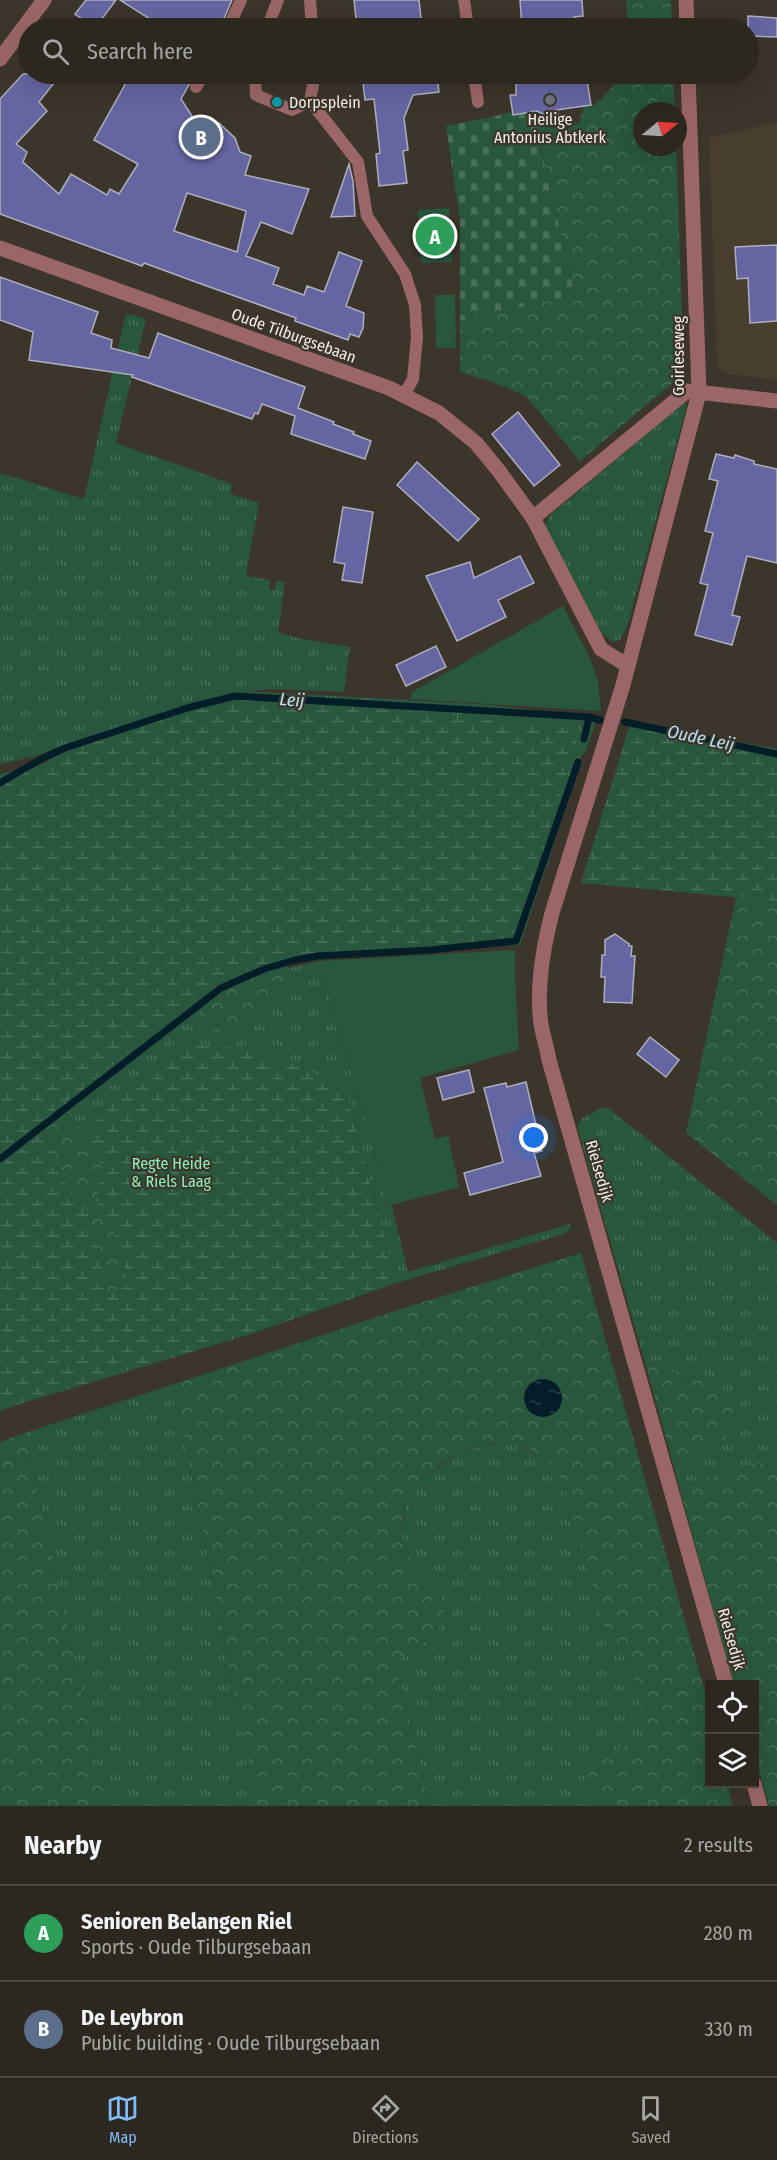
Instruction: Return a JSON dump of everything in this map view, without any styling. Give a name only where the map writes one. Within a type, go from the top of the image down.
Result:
[{"type":"street","points":[[31,18],[44,0]]},
{"type":"street","points":[[686,0],[687,18]]},
{"type":"street","points":[[0,59],[18,35]]},
{"type":"street","name":"Goirleseweg","points":[[628,666],[699,393],[688,84]]},
{"type":"street","name":"Oude Tilburgsebaan","points":[[0,248],[389,388],[439,413],[476,443],[499,471],[533,518],[601,648],[628,666]]},
{"type":"street","points":[[533,518],[687,391],[777,401]]},
{"type":"street","name":"Rielsedijk","points":[[628,666],[545,939],[540,986],[541,1024],[549,1060],[725,1680]]},
{"type":"street","points":[[755,1788],[760,1806]]},
{"type":"lane","points":[[233,18],[241,0]]},
{"type":"lane","points":[[271,18],[278,0]]},
{"type":"lane","points":[[310,0],[311,18]]},
{"type":"lane","points":[[464,0],[467,18]]},
{"type":"lane","points":[[255,84],[256,95],[292,110],[310,101]]},
{"type":"lane","points":[[313,84],[310,101],[358,162],[367,216],[405,274],[415,305],[417,337],[413,379],[404,395]]},
{"type":"lane","points":[[475,84],[478,102]]},
{"type":"shaded area","points":[[777,122],[777,380],[724,373],[717,365],[709,138]]},
{"type":"green space","points":[[626,0],[671,0],[672,18],[627,18]]},
{"type":"green space","points":[[615,84],[674,84],[675,102],[633,102],[633,156],[676,156],[684,371],[681,376],[580,461],[526,396],[460,372],[460,321],[575,295],[538,134],[567,129],[579,123],[584,107],[595,105]]},
{"type":"green space","points":[[528,109],[531,120],[545,118],[554,128],[567,129],[538,135],[575,295],[460,321],[460,220],[446,126]]},
{"type":"green space","points":[[449,208],[452,262],[421,263],[418,210]]},
{"type":"green space","points":[[435,295],[455,295],[456,348],[436,348]]},
{"type":"green space","name":"Regte Heide & Riels Laag","points":[[126,313],[146,319],[116,443],[232,484],[231,494],[259,503],[246,576],[270,580],[269,590],[275,590],[276,581],[285,583],[278,632],[293,637],[350,647],[344,692],[270,689],[246,691],[492,705],[597,718],[585,753],[580,757],[568,802],[520,945],[366,954],[287,962],[289,968],[319,961],[387,1205],[392,1206],[408,1272],[570,1224],[571,1229],[563,1234],[396,1283],[345,1086],[0,1409],[0,774],[41,765],[82,740],[36,756],[0,764],[0,473],[84,499]]},
{"type":"green space","points":[[684,403],[687,405],[628,624],[620,640],[613,642],[602,634],[546,526],[549,516]]},
{"type":"green space","points":[[563,606],[590,658],[598,681],[601,711],[410,699],[412,692]]},
{"type":"green space","points":[[234,700],[340,704],[579,729],[570,767],[512,939],[320,953],[277,961],[235,975],[214,986],[0,1153],[0,788],[84,746],[144,725]]},
{"type":"green space","points":[[631,721],[777,749],[777,901],[581,883]]},
{"type":"green space","points":[[736,897],[777,901],[777,1205],[686,1133]]},
{"type":"green space","points":[[515,950],[519,1050],[420,1078],[435,1139],[448,1136],[459,1187],[387,1206],[375,1156],[319,961]]},
{"type":"green space","points":[[288,968],[288,993],[257,1003],[246,1028],[214,1032],[202,1010],[229,989],[254,977]]},
{"type":"green space","points":[[192,1044],[232,1048],[270,1057],[345,1086],[396,1283],[251,1334],[0,1410],[0,1166],[44,1131],[72,1199],[86,1208],[108,1291],[130,1286],[114,1233],[96,1200],[102,1166],[88,1140],[104,1108],[125,1084],[153,1065]]},
{"type":"green space","points":[[603,1107],[608,1108],[777,1243],[777,1457],[679,1487],[674,1467],[701,1448],[722,1442],[733,1419],[733,1409],[731,1400],[699,1378],[681,1376],[644,1359],[577,1126],[583,1118]]},
{"type":"green space","points":[[69,1111],[102,1166],[96,1200],[114,1233],[131,1286],[108,1291],[86,1208],[73,1199],[44,1131]]},
{"type":"green space","points":[[581,1253],[705,1692],[705,1788],[729,1788],[732,1806],[600,1806],[584,1778],[585,1759],[642,1741],[648,1732],[626,1653],[621,1645],[607,1637],[563,1483],[558,1474],[547,1460],[533,1451],[506,1444],[488,1444],[453,1457],[428,1475],[413,1491],[404,1510],[402,1521],[402,1532],[410,1558],[419,1571],[435,1583],[443,1605],[443,1614],[436,1634],[401,1657],[396,1664],[430,1806],[256,1806],[174,1384],[398,1310]]},
{"type":"green space","points":[[644,1359],[681,1376],[699,1378],[713,1384],[731,1400],[734,1409],[733,1419],[729,1432],[722,1442],[701,1448],[674,1467]]},
{"type":"green space","points":[[174,1384],[256,1806],[106,1806],[25,1433]]},
{"type":"green space","points":[[25,1433],[106,1806],[0,1806],[0,1442]]},
{"type":"green space","points":[[503,1443],[539,1455],[552,1466],[564,1483],[607,1637],[621,1645],[626,1653],[648,1732],[642,1741],[585,1759],[585,1781],[600,1806],[430,1806],[396,1664],[434,1582],[418,1571],[410,1560],[402,1535],[403,1514],[409,1495],[422,1480],[459,1453],[481,1446]]},
{"type":"green space","points":[[777,1457],[777,1806],[769,1806],[759,1770],[759,1680],[733,1680],[679,1487]]},
{"type":"water","points":[[543,1379],[557,1384],[562,1398],[557,1412],[543,1417],[529,1412],[524,1398],[529,1384]]},
{"type":"building","points":[[86,0],[116,0],[102,18],[81,18],[75,14]]},
{"type":"building","points":[[120,0],[232,0],[224,18],[148,18]]},
{"type":"building","points":[[354,0],[419,0],[421,18],[356,18]]},
{"type":"building","points":[[520,0],[582,0],[583,16],[521,18]]},
{"type":"building","points":[[748,16],[777,18],[777,37],[759,36],[759,18],[748,18]]},
{"type":"building","points":[[18,79],[18,84],[53,84],[39,102],[47,111],[16,144],[27,152],[23,162],[59,194],[71,174],[107,195],[110,189],[119,194],[138,164],[94,140],[125,84],[189,84],[181,99],[199,127],[203,122],[219,123],[235,138],[240,152],[251,156],[245,175],[309,189],[292,234],[261,222],[246,256],[279,268],[273,284],[304,295],[307,286],[324,292],[339,252],[362,261],[346,306],[364,313],[363,328],[359,337],[350,334],[348,340],[295,321],[296,318],[144,263],[142,266],[0,214],[0,99]],"holes":[[[187,193],[246,211],[237,252],[174,231]]]},
{"type":"building","points":[[363,84],[438,84],[439,92],[413,95],[404,118],[408,150],[403,151],[407,183],[379,186],[376,154],[380,153],[374,99],[365,100]]},
{"type":"building","name":"Heilige Antonius Abtkerk","points":[[516,84],[588,84],[591,105],[556,110],[563,124],[537,111],[513,115],[510,95],[516,95]]},
{"type":"building","points":[[349,164],[353,181],[355,216],[331,217]]},
{"type":"building","points":[[777,245],[777,321],[750,323],[748,278],[737,279],[735,247]]},
{"type":"building","points":[[0,277],[98,312],[91,333],[112,340],[111,348],[149,358],[158,333],[305,387],[298,408],[334,422],[333,424],[371,441],[365,459],[291,434],[295,416],[262,404],[258,414],[255,413],[252,419],[132,377],[133,375],[29,360],[33,332],[0,320]]},
{"type":"building","points":[[518,412],[560,465],[534,486],[492,434]]},
{"type":"building","points":[[716,454],[734,458],[735,455],[754,461],[754,464],[777,469],[777,563],[747,556],[732,615],[740,617],[732,645],[695,635],[708,585],[700,583],[713,533],[705,531],[718,481],[709,479]]},
{"type":"building","points":[[417,462],[479,519],[458,541],[397,485]]},
{"type":"building","points":[[343,507],[373,512],[362,583],[342,580],[345,564],[334,562]]},
{"type":"building","points":[[520,556],[534,583],[498,600],[506,617],[457,641],[426,576],[470,562],[474,578]]},
{"type":"building","points":[[436,646],[446,667],[406,686],[396,665]]},
{"type":"building","points":[[615,934],[632,946],[631,956],[635,956],[632,1003],[604,1002],[605,977],[601,977],[602,955],[605,955],[605,940]]},
{"type":"building","points":[[650,1037],[679,1060],[666,1077],[637,1054]]},
{"type":"building","points":[[469,1070],[474,1092],[443,1100],[437,1078]]},
{"type":"building","points":[[526,1082],[542,1151],[534,1153],[541,1176],[470,1195],[464,1173],[503,1162],[484,1088],[506,1083],[507,1087]]},
{"type":"waterway","name":"Leij","points":[[0,783],[65,748],[187,708],[235,696],[589,717],[600,720]]},
{"type":"waterway","points":[[584,739],[589,717]]},
{"type":"waterway","name":"Oude Leij","points":[[625,722],[777,754]]},
{"type":"waterway","points":[[0,1159],[221,988],[264,969],[318,956],[430,950],[516,941],[578,762]]},
{"type":"place","name":"Heilige Antonius Abtkerk","points":[[550,100]]},
{"type":"place","name":"Dorpsplein","points":[[277,102]]},
{"type":"place","name":"De Leybron","points":[[201,137]]},
{"type":"place","name":"Senioren Belangen Riel","points":[[435,236]]}]
